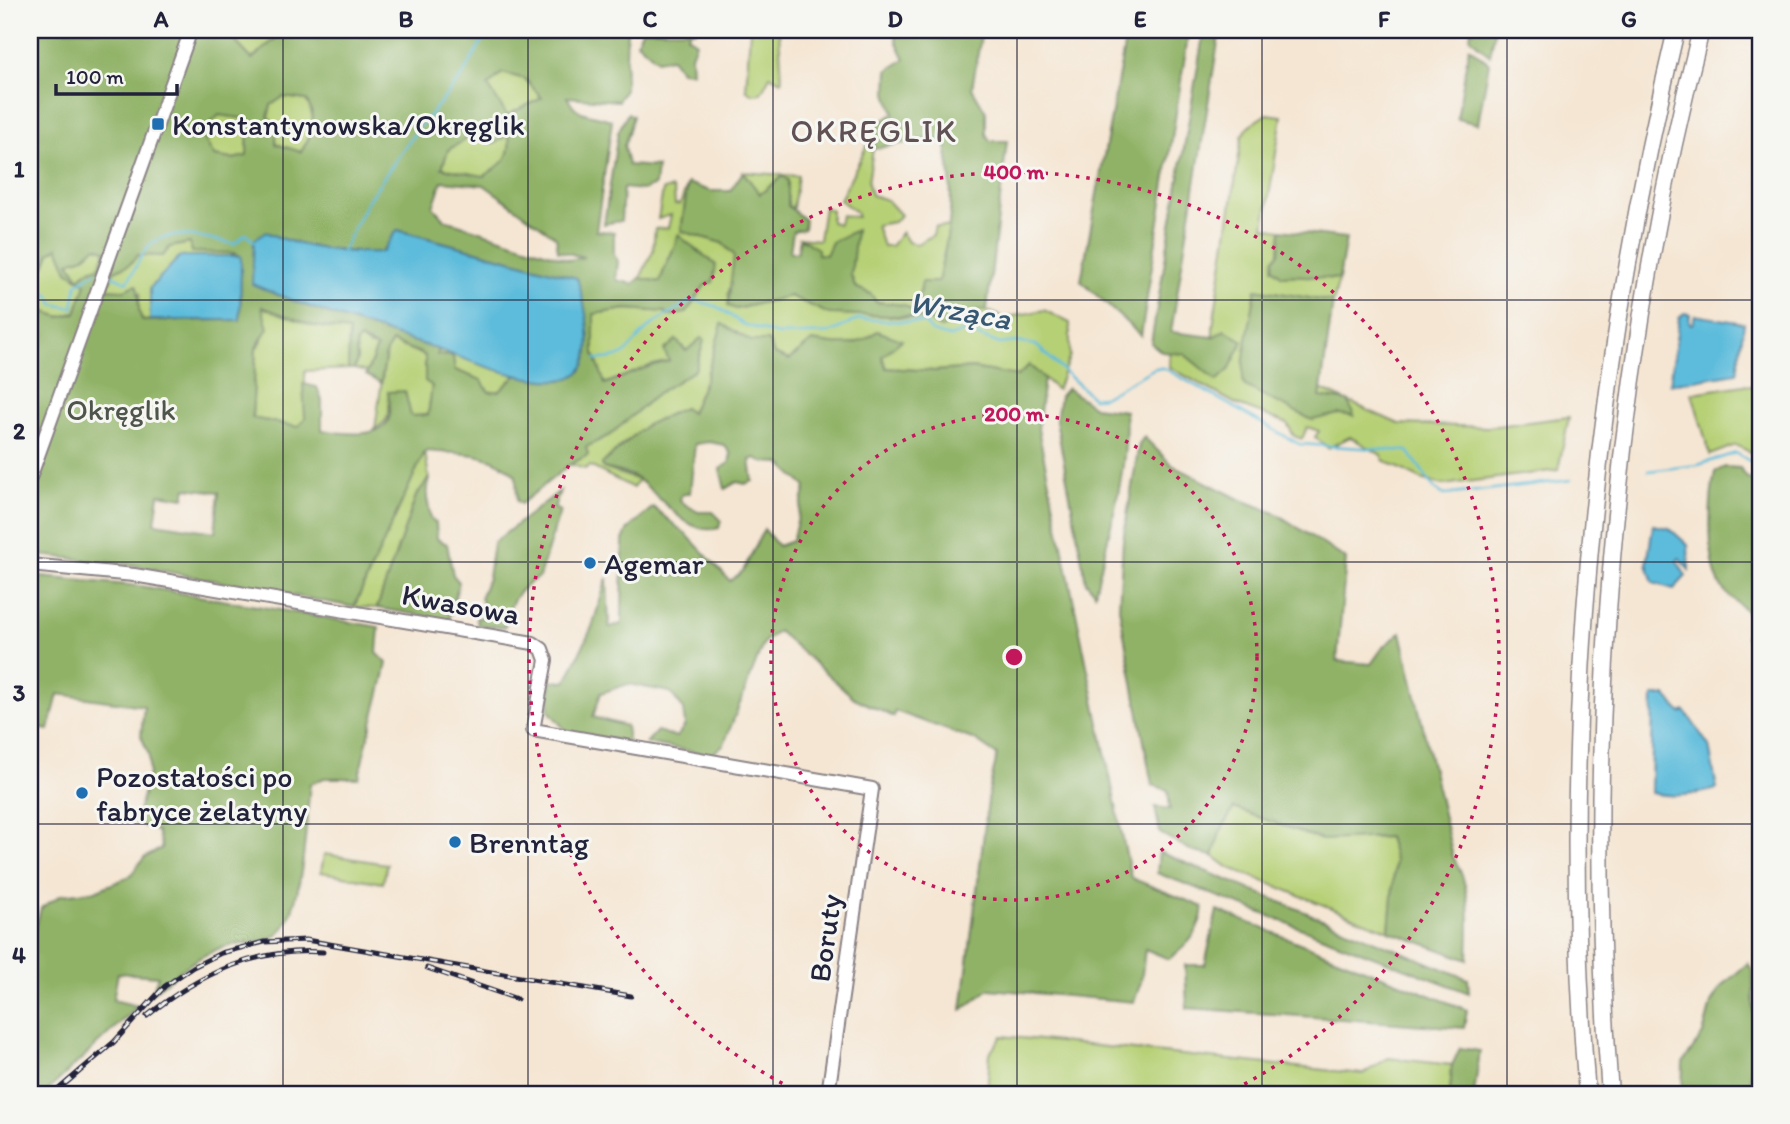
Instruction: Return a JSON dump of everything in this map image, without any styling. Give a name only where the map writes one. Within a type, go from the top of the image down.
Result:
[{"type":"highway","points":[[1587,1094],[1579,972],[1577,864],[1578,764],[1587,579],[1616,332],[1634,223],[1676,30]]},
{"type":"highway","points":[[1610,1094],[1602,958],[1600,863],[1601,765],[1611,579],[1625,439],[1651,261],[1701,30]]},
{"type":"street","points":[[30,478],[191,30]]},
{"type":"street","name":"Kwasowa","points":[[30,565],[134,575],[533,643],[542,649],[545,660],[533,730],[872,789]]},
{"type":"street","name":"Boruty","points":[[828,1094],[872,789]]},
{"type":"green space","name":"Okręglik","points":[[30,30],[240,30],[232,38],[252,59],[285,30],[627,30],[625,89],[618,101],[567,97],[582,112],[612,121],[596,231],[614,232],[614,255],[618,261],[616,280],[633,284],[640,278],[660,282],[678,235],[716,265],[713,282],[705,285],[686,313],[668,316],[665,312],[626,309],[594,314],[594,353],[605,384],[669,361],[664,350],[676,340],[686,351],[701,338],[704,340],[695,370],[658,393],[610,435],[586,447],[588,455],[569,465],[521,504],[517,501],[516,476],[507,468],[485,457],[425,451],[354,607],[132,565],[30,554],[30,307],[61,317],[76,313],[86,284],[68,271],[58,247],[50,253],[45,266],[30,273]],"holes":[[[502,73],[525,79],[542,98],[507,115],[488,86]],[[283,97],[306,100],[313,120],[309,139],[301,152],[276,144],[276,125],[268,117],[271,105]],[[219,115],[248,119],[247,156],[232,159],[214,156],[201,133]],[[509,134],[509,149],[505,160],[484,176],[442,168],[448,150],[471,136],[494,144]],[[442,181],[484,185],[556,237],[558,251],[584,257],[569,260],[446,220],[433,207]],[[398,230],[577,278],[589,338],[581,371],[558,379],[516,375],[500,391],[489,392],[481,380],[455,370],[453,356],[437,355],[439,350],[265,290],[266,232],[308,246],[382,252]],[[190,243],[192,252],[236,253],[241,257],[240,320],[143,321],[139,312],[136,285],[124,290],[107,289],[114,271],[129,265],[138,255],[163,256],[170,247]],[[95,247],[106,250],[99,267],[87,271],[79,278],[69,262],[84,257]],[[262,307],[314,326],[349,331],[348,369],[354,369],[357,359],[356,343],[360,339],[377,348],[366,375],[381,383],[386,352],[392,342],[425,356],[425,381],[432,386],[428,415],[411,416],[405,391],[388,392],[390,415],[380,429],[360,433],[322,430],[322,401],[317,387],[303,384],[305,418],[298,427],[252,418],[256,348],[268,328]],[[186,488],[219,492],[215,532],[155,523],[159,494],[184,498]]]},
{"type":"green space","points":[[240,30],[285,31],[251,59],[232,38]]},
{"type":"green space","points":[[642,30],[697,30],[690,31],[687,36],[696,42],[691,56],[692,72],[681,71],[671,58],[657,60],[637,42]]},
{"type":"green space","points":[[750,30],[779,30],[782,81],[770,76],[761,93],[752,94],[746,89]]},
{"type":"green space","points":[[896,30],[982,30],[972,88],[986,112],[986,134],[990,141],[1007,141],[987,309],[940,328],[924,317],[829,314],[790,296],[736,309],[728,306],[734,255],[722,243],[681,231],[688,183],[710,191],[730,191],[743,172],[760,194],[783,176],[788,180],[788,206],[805,220],[804,229],[793,231],[790,252],[797,253],[800,238],[818,249],[818,254],[826,255],[832,242],[856,230],[851,275],[855,287],[871,294],[876,302],[904,305],[915,312],[922,282],[938,282],[946,246],[951,195],[945,141],[925,139],[873,149],[878,124],[894,113],[887,93],[888,70],[905,59],[896,41]]},
{"type":"green space","points":[[1127,30],[1189,30],[1141,336],[1081,281]]},
{"type":"green space","points":[[1204,30],[1220,30],[1171,332],[1213,337],[1225,330],[1243,341],[1229,370],[1217,381],[1184,354],[1162,352],[1151,343]]},
{"type":"green space","points":[[1471,30],[1495,30],[1490,56],[1470,37]]},
{"type":"green space","points":[[1469,47],[1489,63],[1478,124],[1457,119]]},
{"type":"green space","points":[[502,73],[525,79],[543,98],[506,116],[488,86]]},
{"type":"green space","points":[[283,97],[306,100],[312,113],[311,132],[301,152],[276,144],[276,125],[268,118],[271,105]]},
{"type":"green space","points":[[628,113],[633,116],[624,147],[628,165],[657,167],[655,185],[643,190],[623,188],[621,221],[604,224],[618,132]]},
{"type":"green space","points":[[1267,114],[1282,116],[1264,227],[1281,230],[1279,253],[1288,276],[1306,274],[1339,279],[1333,302],[1256,289],[1247,347],[1320,389],[1399,424],[1488,427],[1569,417],[1558,470],[1443,485],[1421,479],[1383,460],[1381,455],[1350,437],[1328,448],[1315,437],[1319,431],[1307,427],[1302,439],[1294,436],[1287,423],[1238,405],[1169,367],[1171,332],[1240,346],[1225,330],[1213,337],[1213,326],[1242,136],[1251,124]]},
{"type":"green space","points":[[219,115],[248,119],[247,156],[232,159],[214,156],[200,133]]},
{"type":"green space","points":[[509,134],[508,155],[497,168],[484,177],[442,168],[448,150],[471,136],[494,144]]},
{"type":"green space","points":[[867,145],[873,149],[868,183],[871,195],[887,200],[901,215],[894,222],[876,225],[883,246],[891,246],[902,232],[908,242],[917,244],[933,235],[935,226],[949,227],[938,283],[915,312],[904,305],[876,302],[871,294],[855,287],[851,275],[855,231],[842,237],[826,255],[817,254],[800,238],[819,240],[824,207],[831,210],[831,222],[839,224],[841,215],[857,217],[857,213],[840,200]]},
{"type":"green space","points":[[743,172],[798,176],[793,208],[788,206],[788,180],[772,184],[760,195]]},
{"type":"green space","points":[[688,183],[681,231],[722,243],[734,255],[734,274],[728,294],[736,309],[790,296],[828,309],[959,324],[980,311],[991,312],[1004,318],[1044,310],[1070,323],[1070,355],[1057,390],[1029,365],[1018,376],[972,368],[935,371],[886,368],[882,356],[866,340],[842,346],[812,341],[789,360],[774,354],[768,341],[751,341],[722,324],[706,378],[691,413],[684,408],[650,424],[620,446],[602,464],[603,468],[638,480],[633,488],[590,466],[585,469],[569,464],[588,455],[585,447],[610,435],[658,393],[695,370],[704,340],[701,338],[687,351],[676,340],[670,361],[604,384],[594,353],[594,314],[626,309],[686,313],[705,285],[679,235],[660,282],[640,278],[653,251],[655,229],[668,228],[671,215],[658,219],[663,190],[671,188],[674,191],[675,205],[680,204]]},
{"type":"green space","points":[[1281,230],[1346,238],[1339,279],[1282,276],[1273,268],[1274,259],[1279,253]]},
{"type":"green space","points":[[191,243],[241,256],[150,288],[150,320],[143,321],[138,313],[140,293],[107,289],[114,271],[129,265],[138,255],[163,256],[170,247]]},
{"type":"green space","points":[[58,247],[68,271],[86,284],[76,312],[61,317],[30,307],[30,273],[45,266],[50,253]]},
{"type":"green space","points":[[95,247],[106,250],[99,268],[87,271],[79,278],[69,261],[84,257]]},
{"type":"green space","points":[[1256,289],[1333,302],[1320,397],[1348,401],[1354,416],[1339,414],[1312,420],[1245,386],[1244,355]]},
{"type":"green space","points":[[261,306],[314,326],[349,331],[348,369],[305,371],[305,418],[298,427],[252,418],[256,348],[262,341]]},
{"type":"green space","points":[[722,324],[751,341],[768,341],[774,354],[789,360],[812,341],[854,343],[877,331],[902,340],[882,356],[886,368],[935,371],[972,368],[1018,376],[1029,365],[1044,378],[1038,429],[1131,878],[1203,907],[1192,937],[1169,959],[1145,949],[1141,982],[1134,1002],[989,989],[962,1010],[989,792],[997,755],[975,740],[895,711],[894,717],[854,698],[778,631],[764,642],[724,744],[711,755],[646,743],[657,731],[677,737],[685,725],[683,709],[670,692],[628,684],[601,693],[593,717],[626,726],[628,742],[566,731],[549,711],[551,681],[566,682],[592,627],[607,578],[609,627],[622,624],[623,540],[628,529],[653,507],[688,536],[730,581],[743,571],[764,529],[778,546],[792,541],[806,487],[780,463],[763,462],[755,458],[750,460],[753,481],[745,484],[737,482],[725,489],[720,469],[729,463],[731,454],[724,445],[709,442],[695,444],[690,493],[681,495],[680,501],[698,512],[713,512],[721,520],[719,528],[707,529],[686,522],[635,478],[603,468],[602,464],[646,425],[684,408],[691,413],[706,378]]},
{"type":"green space","points":[[360,339],[369,346],[377,347],[367,372],[354,369],[357,359],[356,342]]},
{"type":"green space","points":[[393,342],[425,356],[425,381],[432,385],[428,415],[411,416],[388,393],[389,414],[375,429],[386,351]]},
{"type":"green space","points":[[439,350],[516,375],[500,391],[489,392],[481,380],[455,370],[436,355]]},
{"type":"green space","points":[[1744,385],[1760,388],[1760,457],[1736,445],[1710,455],[1692,393]]},
{"type":"green space","points":[[1067,388],[1094,407],[1125,411],[1126,433],[1121,479],[1095,593],[1086,582],[1056,420],[1060,396]]},
{"type":"green space","points":[[1144,437],[1172,465],[1237,498],[1277,514],[1346,559],[1337,661],[1371,664],[1384,646],[1401,632],[1453,857],[1467,894],[1468,960],[1389,931],[1395,861],[1388,837],[1322,840],[1234,808],[1220,832],[1213,856],[1194,852],[1160,833],[1155,807],[1170,809],[1168,790],[1152,785],[1119,608],[1123,540],[1139,444]]},
{"type":"green space","points":[[425,451],[429,478],[416,496],[377,608],[354,607]]},
{"type":"green space","points":[[1725,467],[1740,468],[1747,478],[1760,482],[1760,663],[1746,636],[1755,625],[1753,619],[1723,589],[1711,550],[1710,516],[1715,472]]},
{"type":"green space","points":[[429,478],[427,498],[431,519],[436,523],[437,539],[447,544],[453,575],[459,582],[449,620],[377,608],[416,496]]},
{"type":"green space","points":[[560,491],[554,508],[560,511],[539,577],[525,586],[515,598],[505,627],[478,625],[476,618],[488,617],[480,598],[488,578],[493,543]]},
{"type":"green space","points":[[30,576],[140,586],[379,627],[377,653],[387,663],[359,778],[324,778],[310,784],[302,865],[293,908],[286,924],[272,938],[230,945],[204,955],[152,993],[158,976],[118,973],[113,1000],[138,1006],[44,1094],[30,1094],[30,931],[35,930],[41,908],[61,895],[95,891],[129,877],[144,858],[162,848],[157,831],[135,823],[149,773],[149,755],[141,736],[144,706],[58,694],[49,730],[30,727]]},
{"type":"green space","points":[[1233,808],[1322,840],[1388,837],[1395,861],[1389,931],[1228,867],[1213,856],[1220,832]]},
{"type":"green space","points":[[1159,852],[1468,979],[1469,993],[1157,873]]},
{"type":"green space","points":[[324,854],[387,864],[383,883],[321,872]]},
{"type":"green space","points":[[1217,910],[1467,1010],[1464,1028],[1187,1008],[1185,965],[1205,965]]},
{"type":"green space","points":[[1748,963],[1753,972],[1754,1038],[1750,1094],[1682,1094],[1683,1063],[1703,1034],[1711,1003],[1721,987]]},
{"type":"green space","points":[[1002,1036],[1363,1074],[1388,1058],[1452,1065],[1450,1094],[987,1094],[990,1053]]},
{"type":"green space","points":[[1460,1048],[1480,1051],[1474,1094],[1450,1094],[1452,1065]]},
{"type":"water","points":[[397,230],[577,278],[588,328],[589,342],[584,366],[577,374],[557,380],[541,380],[508,373],[317,310],[252,284],[254,240],[266,232],[322,249],[382,252]]},
{"type":"water","points":[[180,256],[241,256],[240,320],[150,320],[150,288]]},
{"type":"water","points":[[1684,313],[1690,314],[1689,323],[1692,324],[1695,315],[1744,323],[1737,373],[1670,384],[1679,318]]},
{"type":"water","points":[[1653,525],[1669,528],[1688,545],[1689,570],[1680,558],[1677,561],[1686,576],[1674,589],[1653,583],[1647,564]]},
{"type":"water","points":[[1653,696],[1666,696],[1681,713],[1685,711],[1709,746],[1717,789],[1684,795],[1651,793]]},
{"type":"waterway","points":[[342,252],[368,200],[417,130],[461,78],[488,31]]},
{"type":"waterway","name":"Wrząca","points":[[111,275],[127,282],[147,248],[165,237],[201,237],[234,244],[246,234],[255,242]]},
{"type":"waterway","name":"Wrząca","points":[[30,297],[35,292],[49,294],[53,304],[73,308],[77,284],[96,272]]},
{"type":"waterway","name":"Wrząca","points":[[596,359],[615,358],[626,352],[651,326],[693,300],[716,306],[743,324],[778,335],[829,333],[859,319],[925,323],[932,332],[950,337],[966,331],[1000,344],[1016,342],[1036,345],[1093,398],[1103,397],[1155,368],[1164,368],[1299,444],[1408,451],[1435,489],[1444,495],[1571,480]]},
{"type":"waterway","name":"Wrząca","points":[[1648,471],[1698,465],[1736,453],[1753,463],[1760,462]]},
{"type":"railway","points":[[53,1094],[114,1042],[165,986],[193,967],[221,953],[264,942],[306,940],[631,996]]},
{"type":"railway","points":[[147,1016],[187,988],[229,967],[274,954],[323,952]]},
{"type":"railway","points":[[427,968],[517,999]]},
{"type":"railway","points":[[82,1094],[116,1090],[155,1094]]},
{"type":"place","name":"Konstantynowska/Okręglik","points":[[158,124]]},
{"type":"place","name":"Agemar","points":[[590,563]]},
{"type":"place","name":"Pozostałości po fabryce żelatyny","points":[[82,793]]},
{"type":"place","name":"Brenntag","points":[[455,842]]},
{"type":"district","name":"OKRĘGLIK","points":[[874,131]]}]
